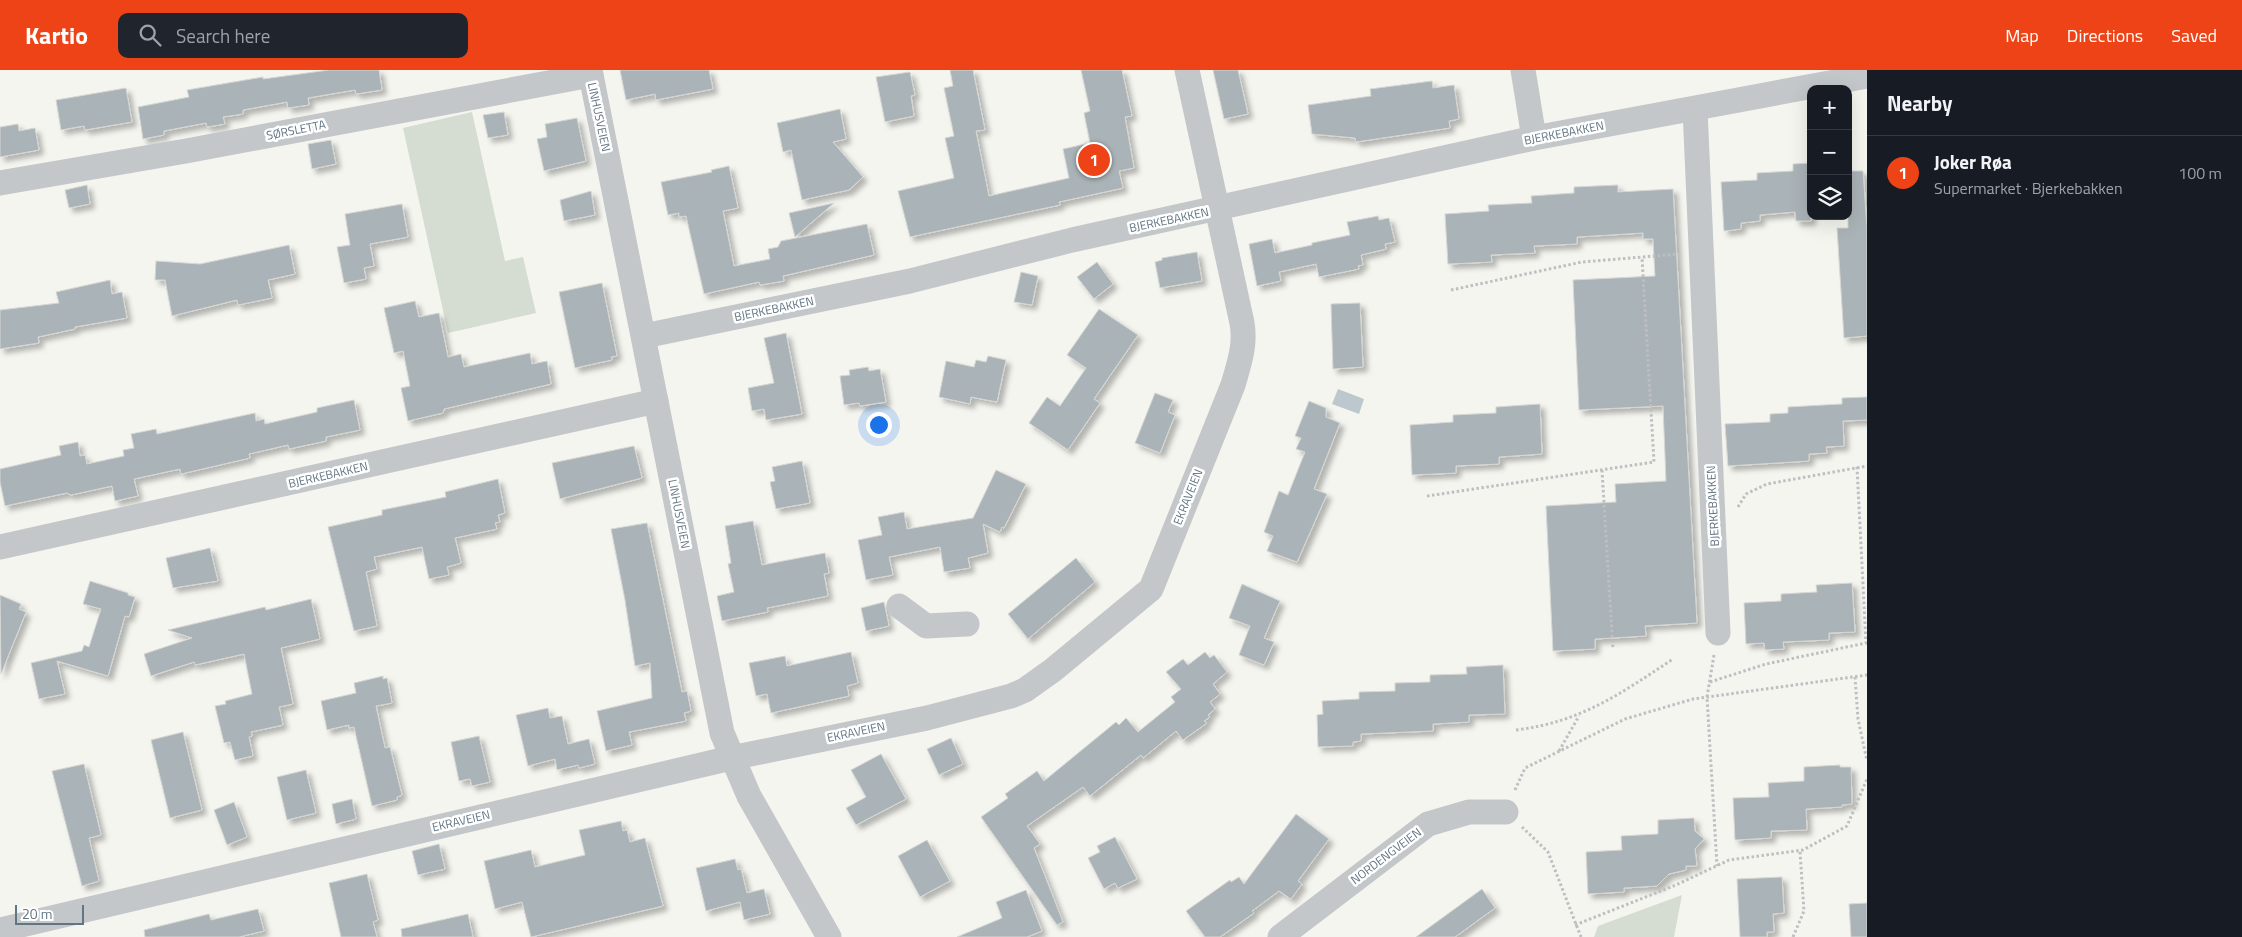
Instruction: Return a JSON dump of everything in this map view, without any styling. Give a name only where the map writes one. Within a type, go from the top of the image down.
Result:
[{"type":"street","name":"EKRAVEIEN","points":[[0,930],[731,758],[927,718],[1011,696],[1025,690],[1053,670],[1147,594],[1233,385],[1242,353],[1244,334],[1242,323],[1187,70]]},
{"type":"street","points":[[1523,70],[1534,138]]},
{"type":"street","name":"SØRSLETTA","points":[[0,183],[186,151],[590,72]]},
{"type":"street","name":"LINHUSVEIEN","points":[[590,72],[722,733],[731,758],[770,836],[828,937]]},
{"type":"street","name":"BJERKEBAKKEN","points":[[644,336],[910,281],[1072,240],[1534,138],[1867,76]]},
{"type":"street","name":"BJERKEBAKKEN","points":[[1695,109],[1718,633]]},
{"type":"street","name":"BJERKEBAKKEN","points":[[0,548],[656,401]]},
{"type":"street","points":[[899,606],[926,626],[967,624]]},
{"type":"street","name":"NORDENGVEIEN","points":[[1280,937],[1428,824],[1469,812],[1506,812]]},
{"type":"path","points":[[1452,290],[1582,262],[1700,252]]},
{"type":"path","points":[[1427,496],[1654,462],[1642,257]]},
{"type":"path","points":[[1714,533],[1727,524],[1746,494],[1754,489],[1794,478],[1867,466]]},
{"type":"path","points":[[1710,682],[1766,664],[1866,642],[1857,467]]},
{"type":"path","points":[[1602,470],[1613,649]]},
{"type":"path","points":[[1717,866],[1707,698],[1718,633]]},
{"type":"path","points":[[1516,730],[1543,727],[1580,715],[1621,693],[1673,659]]},
{"type":"path","points":[[1581,937],[1548,852],[1506,812],[1525,768],[1625,719],[1692,699],[1867,675]]},
{"type":"path","points":[[1856,678],[1858,719],[1867,761]]},
{"type":"path","points":[[1558,751],[1580,715]]},
{"type":"path","points":[[1575,925],[1676,885],[1730,860],[1800,851],[1848,826],[1867,780]]},
{"type":"path","points":[[1793,937],[1804,911],[1800,851]]},
{"type":"shaded area","points":[[472,112],[505,261],[523,257],[536,313],[448,333],[403,128]]},
{"type":"shaded area","points":[[1338,389],[1364,399],[1359,414],[1332,404]]},
{"type":"shaded area","points":[[1682,895],[1674,937],[1594,937],[1598,926]]},
{"type":"building","points":[[329,70],[379,70],[382,90],[356,94],[355,90],[308,98],[309,105],[288,108],[287,102],[243,110],[243,114],[223,117],[225,124],[207,127],[206,123],[164,131],[164,135],[143,139],[138,107],[189,97],[187,90],[263,77],[263,79]]},
{"type":"building","points":[[620,70],[709,70],[713,89],[656,100],[655,94],[626,100]]},
{"type":"building","points":[[950,70],[973,70],[985,130],[976,131],[989,196],[1069,178],[1063,149],[1090,143],[1084,113],[1090,111],[1081,70],[1122,70],[1132,116],[1125,117],[1134,168],[1119,171],[1123,188],[1059,202],[1060,205],[910,237],[898,191],[954,178],[945,138],[954,136],[944,88],[953,86]]},
{"type":"building","points":[[1213,70],[1238,70],[1248,114],[1224,119]]},
{"type":"building","points":[[910,72],[915,95],[911,96],[914,116],[885,122],[876,77]]},
{"type":"building","points":[[1432,81],[1433,88],[1454,85],[1459,119],[1449,121],[1450,128],[1356,142],[1355,138],[1312,134],[1308,105],[1371,96],[1370,89]]},
{"type":"building","points":[[126,88],[132,122],[85,130],[84,126],[61,130],[56,100]]},
{"type":"building","points":[[840,109],[846,139],[833,142],[863,177],[849,190],[802,200],[791,150],[783,152],[777,123]]},
{"type":"building","points":[[504,112],[508,135],[488,138],[483,115]]},
{"type":"building","points":[[577,118],[586,161],[544,171],[537,139],[547,137],[545,124]]},
{"type":"building","points":[[18,124],[19,131],[35,128],[39,150],[0,157],[0,127]]},
{"type":"building","points":[[331,140],[336,164],[312,169],[308,144]]},
{"type":"building","points":[[1807,163],[1807,220],[1811,221],[1796,221],[1795,212],[1760,215],[1760,221],[1741,223],[1741,229],[1724,231],[1721,182],[1757,180],[1757,173],[1793,171],[1793,164]]},
{"type":"building","points":[[729,166],[738,208],[723,211],[734,266],[770,259],[768,249],[778,247],[781,241],[867,224],[874,255],[783,276],[784,281],[760,285],[759,282],[704,294],[686,216],[679,217],[679,213],[668,215],[661,182],[712,172],[711,170]]},
{"type":"building","points":[[1852,171],[1863,171],[1867,227],[1867,336],[1844,338],[1837,228],[1848,228],[1848,220],[1852,220]]},
{"type":"building","points":[[87,185],[90,204],[69,208],[65,190]]},
{"type":"building","points":[[1618,185],[1618,192],[1673,189],[1697,623],[1645,626],[1646,636],[1595,639],[1595,649],[1553,651],[1546,506],[1616,502],[1615,484],[1666,481],[1663,406],[1579,410],[1573,280],[1655,276],[1653,239],[1643,239],[1643,233],[1577,237],[1577,244],[1534,246],[1535,253],[1491,255],[1492,262],[1448,264],[1445,214],[1489,211],[1488,205],[1532,203],[1531,196],[1574,193],[1574,187]]},
{"type":"building","points":[[591,191],[595,215],[564,221],[560,200]]},
{"type":"building","points":[[834,203],[795,237],[789,213]]},
{"type":"building","points":[[402,204],[408,237],[370,244],[374,266],[364,268],[366,279],[344,283],[337,247],[350,245],[345,214]]},
{"type":"building","points":[[1378,216],[1379,220],[1389,218],[1395,242],[1385,244],[1386,249],[1361,255],[1363,265],[1358,266],[1359,269],[1319,277],[1316,264],[1279,272],[1281,281],[1257,286],[1249,244],[1272,239],[1275,253],[1312,245],[1312,243],[1350,235],[1347,222]]},
{"type":"building","points":[[289,245],[295,274],[268,280],[272,298],[238,305],[237,300],[172,316],[165,280],[155,280],[156,261],[200,264]]},
{"type":"building","points":[[1197,252],[1202,281],[1160,288],[1155,262],[1162,260],[1162,258]]},
{"type":"building","points":[[1097,262],[1113,284],[1094,299],[1077,277]]},
{"type":"building","points":[[1021,272],[1038,276],[1032,305],[1014,302]]},
{"type":"building","points":[[110,280],[112,294],[122,292],[127,318],[75,327],[75,329],[38,337],[39,343],[0,349],[0,310],[59,303],[56,292]]},
{"type":"building","points":[[602,283],[617,356],[611,357],[612,360],[575,368],[559,292]]},
{"type":"building","points":[[415,301],[419,317],[439,313],[448,357],[461,354],[464,367],[530,353],[532,364],[547,361],[551,384],[444,409],[443,413],[408,421],[401,388],[410,386],[403,351],[394,353],[384,308]]},
{"type":"building","points":[[1360,303],[1363,367],[1333,369],[1331,304]]},
{"type":"building","points":[[1099,309],[1138,335],[1094,399],[1100,403],[1068,450],[1029,423],[1047,397],[1060,406],[1086,368],[1067,355]]},
{"type":"building","points":[[786,333],[802,414],[766,420],[764,409],[752,411],[748,388],[774,383],[764,338]]},
{"type":"building","points":[[988,356],[1006,360],[997,402],[971,397],[970,404],[939,397],[946,361],[974,367],[976,360],[986,362]]},
{"type":"building","points":[[868,367],[869,371],[880,369],[886,402],[860,406],[859,403],[844,405],[840,376],[850,375],[849,370]]},
{"type":"building","points":[[1155,393],[1173,400],[1168,412],[1175,415],[1160,453],[1135,443]]},
{"type":"building","points":[[1867,397],[1867,420],[1843,421],[1844,446],[1826,447],[1827,453],[1809,454],[1809,461],[1728,466],[1725,424],[1770,422],[1770,414],[1788,413],[1788,407],[1842,404],[1842,398]]},
{"type":"building","points":[[354,400],[360,430],[326,437],[326,441],[289,449],[288,445],[249,454],[250,458],[181,474],[180,469],[134,479],[138,496],[115,501],[112,486],[5,506],[0,482],[0,469],[61,455],[59,446],[78,442],[80,456],[85,455],[87,464],[124,456],[123,450],[134,448],[131,434],[156,429],[157,434],[255,413],[256,421],[264,419],[265,424],[317,412],[317,408]]},
{"type":"building","points":[[1309,401],[1326,408],[1326,417],[1340,423],[1314,489],[1327,494],[1297,562],[1267,551],[1273,536],[1264,532],[1279,491],[1288,495],[1305,452],[1296,449],[1301,438],[1295,436]]},
{"type":"building","points":[[1540,404],[1542,454],[1499,457],[1499,464],[1456,466],[1456,473],[1412,475],[1410,425],[1453,422],[1453,415],[1496,413],[1496,407]]},
{"type":"building","points":[[634,446],[642,478],[560,499],[552,463]]},
{"type":"building","points":[[802,461],[810,503],[776,509],[770,482],[775,481],[772,467]]},
{"type":"building","points":[[996,470],[1026,484],[1004,528],[1002,527],[1000,532],[983,524],[988,553],[968,558],[970,568],[944,572],[940,547],[889,557],[893,575],[866,580],[858,540],[882,535],[878,517],[904,512],[907,529],[973,518]]},
{"type":"building","points":[[498,479],[505,513],[498,515],[500,522],[495,523],[497,529],[455,538],[461,563],[447,567],[449,575],[429,579],[422,547],[374,557],[377,569],[366,572],[377,626],[354,631],[328,527],[382,515],[382,510],[446,497],[445,492]]},
{"type":"building","points":[[753,521],[762,565],[825,553],[829,573],[824,574],[828,596],[767,608],[768,612],[722,621],[717,596],[734,592],[728,564],[731,563],[725,526]]},
{"type":"building","points":[[647,523],[682,692],[687,691],[691,711],[684,713],[686,721],[629,732],[632,745],[606,751],[597,711],[652,698],[650,663],[635,666],[625,600],[611,529]]},
{"type":"building","points":[[210,548],[218,581],[173,588],[166,558]]},
{"type":"building","points":[[1076,558],[1095,582],[1028,639],[1008,614]]},
{"type":"building","points":[[90,581],[135,597],[129,617],[125,616],[108,676],[57,661],[65,694],[39,699],[31,663],[82,651],[84,645],[89,647],[101,609],[83,604]]},
{"type":"building","points":[[1852,583],[1855,632],[1829,633],[1829,640],[1783,642],[1784,649],[1765,650],[1764,643],[1746,644],[1744,603],[1781,601],[1781,594],[1817,592],[1816,585]]},
{"type":"building","points":[[1242,584],[1280,601],[1264,638],[1274,642],[1264,665],[1239,655],[1250,626],[1229,618]]},
{"type":"building","points":[[0,595],[21,604],[19,609],[26,612],[1,674]]},
{"type":"building","points":[[311,599],[320,639],[281,648],[293,704],[279,707],[283,725],[251,732],[252,736],[249,737],[253,756],[235,760],[230,742],[224,743],[215,706],[226,704],[225,701],[252,694],[244,654],[195,665],[194,662],[151,676],[144,654],[192,638],[168,630],[265,607],[266,610]]},
{"type":"building","points":[[884,602],[889,626],[866,631],[861,608]]},
{"type":"building","points":[[851,652],[858,683],[847,686],[849,696],[771,713],[767,694],[756,696],[749,663],[785,656],[787,666]]},
{"type":"building","points":[[1205,652],[1210,658],[1214,655],[1227,672],[1213,684],[1220,694],[1210,702],[1215,709],[1208,715],[1210,717],[1204,721],[1207,723],[1183,740],[1176,731],[1143,758],[1141,755],[1090,796],[1083,787],[1027,826],[1040,844],[1034,848],[1063,922],[1057,925],[981,817],[1008,798],[1005,794],[1037,771],[1044,781],[1116,722],[1119,725],[1126,718],[1138,732],[1175,702],[1171,697],[1181,689],[1166,672],[1183,659],[1188,665]]},
{"type":"building","points":[[1503,665],[1505,714],[1469,715],[1469,722],[1433,724],[1433,731],[1361,734],[1361,741],[1353,742],[1353,746],[1318,747],[1317,715],[1323,714],[1322,701],[1359,699],[1359,692],[1395,691],[1395,683],[1430,682],[1430,675],[1467,674],[1466,667]]},
{"type":"building","points":[[383,676],[383,679],[387,678],[392,703],[376,706],[385,748],[390,747],[402,795],[397,797],[397,800],[372,806],[354,727],[349,728],[349,725],[327,730],[321,701],[356,693],[354,683]]},
{"type":"building","points":[[548,708],[550,718],[562,716],[568,744],[589,739],[595,764],[579,768],[578,765],[557,770],[555,759],[528,766],[516,715]]},
{"type":"building","points":[[183,732],[202,810],[170,818],[151,740]]},
{"type":"building","points":[[479,736],[490,782],[472,786],[470,779],[459,781],[451,742]]},
{"type":"building","points":[[951,738],[963,764],[939,775],[927,749]]},
{"type":"building","points":[[881,754],[906,799],[856,825],[846,808],[866,797],[851,770]]},
{"type":"building","points":[[84,764],[101,835],[89,838],[99,881],[82,886],[52,771]]},
{"type":"building","points":[[1840,765],[1840,767],[1851,767],[1852,804],[1842,805],[1842,807],[1806,809],[1807,830],[1771,831],[1771,838],[1735,840],[1733,798],[1769,797],[1768,783],[1804,781],[1804,767]]},
{"type":"building","points":[[306,770],[316,813],[287,820],[277,777]]},
{"type":"building","points":[[352,799],[356,819],[336,824],[332,804]]},
{"type":"building","points":[[234,802],[247,837],[227,845],[214,810]]},
{"type":"building","points":[[1296,814],[1329,839],[1298,881],[1302,884],[1291,899],[1279,891],[1252,911],[1254,913],[1220,937],[1205,937],[1186,911],[1230,880],[1231,882],[1239,877],[1244,884]]},
{"type":"building","points":[[1694,818],[1695,831],[1704,839],[1695,849],[1697,866],[1686,866],[1686,870],[1669,874],[1657,886],[1624,888],[1624,892],[1588,894],[1586,852],[1622,850],[1621,836],[1658,834],[1658,820]]},
{"type":"building","points":[[621,821],[623,831],[627,830],[630,842],[645,838],[663,906],[531,937],[522,902],[495,909],[484,861],[531,850],[535,867],[585,855],[579,830]]},
{"type":"building","points":[[1115,837],[1137,879],[1118,888],[1115,883],[1104,889],[1088,858],[1100,852],[1097,846]]},
{"type":"building","points":[[927,840],[950,881],[920,897],[898,856]]},
{"type":"building","points":[[439,844],[445,869],[418,875],[412,851]]},
{"type":"building","points":[[735,859],[738,870],[741,869],[747,893],[764,889],[770,914],[744,920],[740,902],[706,911],[696,868]]},
{"type":"building","points":[[367,874],[378,920],[373,922],[377,937],[341,937],[329,883]]},
{"type":"building","points":[[1782,877],[1784,913],[1773,914],[1774,932],[1767,932],[1767,937],[1740,937],[1737,879]]},
{"type":"building","points":[[1482,889],[1495,908],[1455,937],[1416,937]]},
{"type":"building","points":[[1026,890],[1042,931],[1027,937],[957,937],[1002,918],[996,902]]},
{"type":"building","points":[[1867,903],[1867,937],[1851,937],[1849,904]]},
{"type":"building","points":[[258,909],[264,931],[239,937],[145,937],[144,930],[209,914],[211,920]]},
{"type":"building","points":[[468,914],[473,937],[402,937],[401,929]]},
{"type":"place","name":"Joker Røa","points":[[1094,160]]}]
